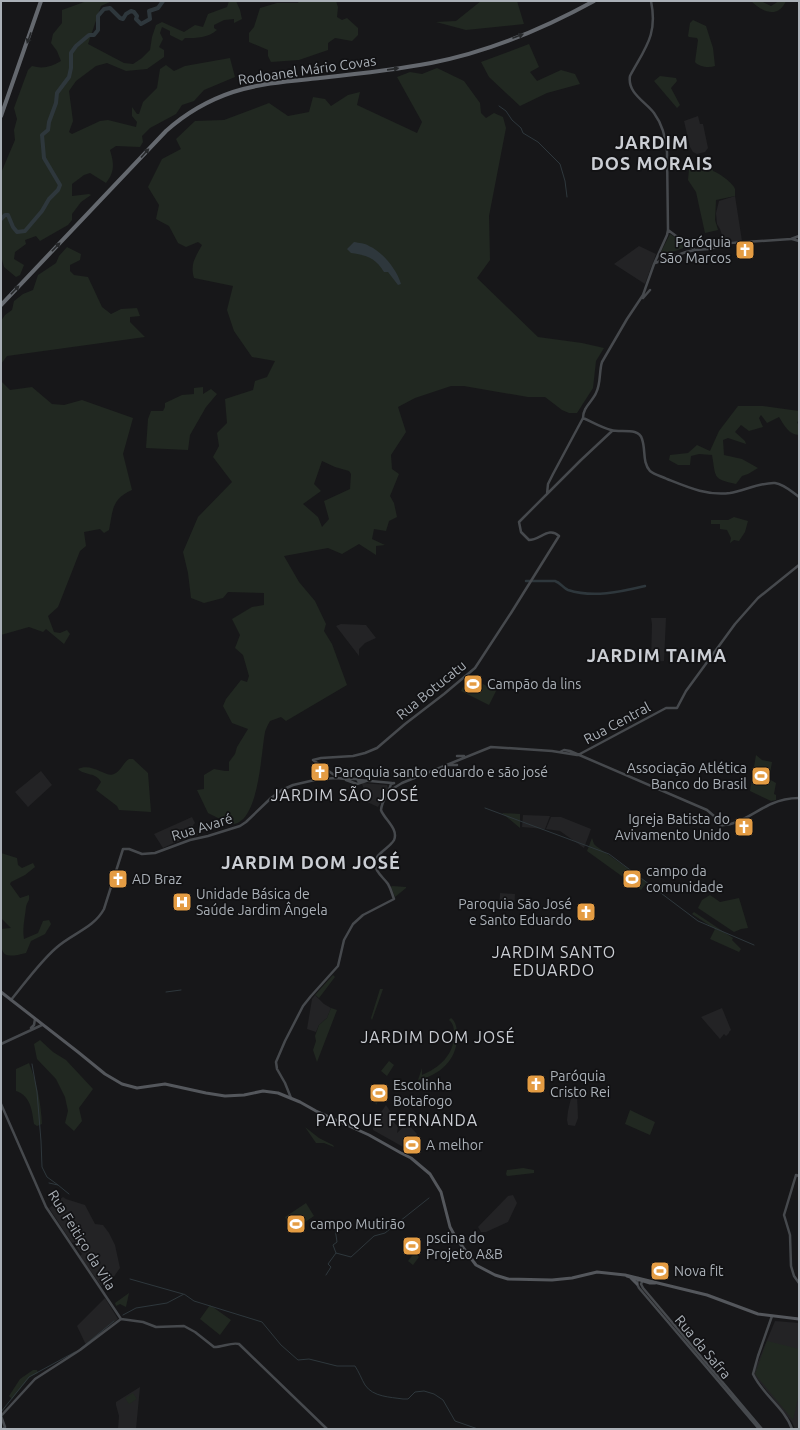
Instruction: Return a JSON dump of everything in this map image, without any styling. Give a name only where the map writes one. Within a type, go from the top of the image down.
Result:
[{"type":"highway","points":[[1,116],[42,1]]},
{"type":"highway","name":"Rodoanel Mário Covas","points":[[1,305],[166,131],[207,103],[232,92],[267,84],[405,67],[448,59],[488,47],[543,26],[594,1]]},
{"type":"main road","points":[[547,494],[548,484],[552,474],[583,418],[585,409],[598,389],[602,362],[647,288],[654,264],[668,232],[667,146],[656,117],[634,93],[629,81],[630,76],[649,41],[653,24],[651,1]]},
{"type":"main road","points":[[668,232],[695,250]]},
{"type":"main road","points":[[654,264],[678,254],[695,250],[709,249],[730,243],[791,239],[799,236]]},
{"type":"main road","points":[[791,239],[799,241]]},
{"type":"main road","points":[[639,302],[650,290]]},
{"type":"main road","points":[[583,418],[612,431],[633,432],[640,434],[643,439],[646,467],[653,473],[685,486],[704,492],[719,494],[774,483],[780,484],[799,497]]},
{"type":"main road","points":[[547,494],[612,431]]},
{"type":"main road","name":"Rua Botucatu","points":[[337,778],[313,760],[358,755],[377,748],[475,668],[488,650],[559,536],[554,532],[550,532],[537,539],[529,540],[524,537],[520,527],[519,522],[522,518],[547,494]]},
{"type":"main road","name":"Rua Central","points":[[578,755],[666,708],[677,708],[684,694],[735,624],[758,598],[799,565]]},
{"type":"main road","points":[[292,1098],[276,1066],[280,1052],[301,1010],[310,996],[338,966],[343,944],[356,921],[394,899],[388,884],[375,866],[375,861],[377,858],[392,844],[395,837],[393,830],[381,810],[383,802],[393,785],[448,765],[464,756],[490,747],[560,752],[578,755],[702,807],[711,813],[720,825],[735,822],[772,803],[799,798]]},
{"type":"main road","points":[[456,756],[464,756]]},
{"type":"main road","points":[[448,765],[457,765]]},
{"type":"main road","name":"Rua Avaré","points":[[11,1000],[54,950],[66,940],[82,931],[100,915],[104,909],[123,848],[142,854],[151,854],[190,840],[234,829],[246,822],[265,802],[282,790],[302,782],[337,778],[357,781],[384,782],[393,785]]},
{"type":"main road","points":[[1,992],[105,1074],[127,1086],[136,1088],[165,1084],[219,1095],[234,1096],[267,1091],[278,1093],[292,1098],[358,1130],[411,1158],[430,1174],[441,1192],[454,1234],[474,1262],[486,1271],[495,1275],[508,1279],[552,1280],[572,1278],[592,1272],[620,1274],[707,1295],[752,1312],[799,1319]]},
{"type":"main road","points":[[29,1030],[34,1025],[35,1019]]},
{"type":"main road","points":[[1,1044],[42,1025]]},
{"type":"main road","name":"Rua Feitiço da Vila","points":[[1,1104],[46,1207],[121,1319]]},
{"type":"main road","points":[[798,1175],[784,1215],[790,1235],[791,1266],[795,1279],[799,1283]]},
{"type":"main road","points":[[63,1233],[66,1241]]},
{"type":"main road","points":[[620,1274],[631,1278],[638,1278]]},
{"type":"main road","points":[[631,1278],[637,1284]]},
{"type":"main road","points":[[637,1284],[638,1278]]},
{"type":"main road","name":"Rua da Safra","points":[[643,1279],[641,1284],[643,1288],[761,1429]]},
{"type":"main road","name":"Rua da Safra","points":[[637,1284],[761,1429]]},
{"type":"main road","points":[[772,1316],[753,1374],[789,1422],[792,1429]]},
{"type":"main road","points":[[4,1428],[1,1416],[35,1379],[84,1348],[121,1319],[143,1322],[156,1327],[184,1326],[195,1332],[214,1347],[239,1344],[326,1429]]},
{"type":"shaded area","points":[[87,1],[112,1],[101,6],[88,44],[124,63],[133,64],[150,50],[156,25],[162,22],[184,32],[195,25],[203,27],[208,14],[227,7],[229,1],[236,1],[242,19],[234,23],[234,19],[224,20],[214,25],[214,28],[217,30],[210,35],[198,38],[185,38],[182,41],[170,35],[170,31],[162,27],[160,33],[163,39],[159,47],[164,50],[164,57],[147,69],[126,71],[107,63],[96,66],[76,81],[69,91],[73,121],[69,132],[72,134],[100,121],[108,120],[136,127],[137,122],[132,116],[132,107],[137,114],[139,114],[143,102],[157,88],[160,69],[166,65],[174,71],[185,66],[230,58],[235,77],[204,90],[194,101],[182,105],[176,114],[150,128],[142,136],[143,142],[140,147],[116,146],[110,150],[113,167],[111,175],[106,183],[90,173],[84,175],[72,184],[72,196],[91,195],[81,202],[72,214],[72,220],[68,225],[40,241],[36,236],[25,240],[26,244],[15,252],[14,259],[24,265],[20,275],[16,277],[4,267],[1,256],[1,173],[15,140],[14,130],[17,119],[14,108],[28,70],[32,66],[47,67],[61,61],[57,51],[51,43],[53,34],[62,23],[62,10]]},
{"type":"shaded area","points":[[299,1],[336,1],[338,7],[337,17],[342,20],[347,18],[358,28],[358,35],[352,41],[335,38],[328,43],[328,50],[299,60],[271,62],[268,56],[268,50],[249,42],[249,33],[254,27],[260,8],[277,3],[298,3]]},
{"type":"shaded area","points":[[481,1],[517,1],[524,24],[466,30],[436,22],[456,21]]},
{"type":"shaded area","points":[[751,1],[761,1],[771,6],[779,1],[786,1],[783,7],[779,10],[770,12],[765,11]]},
{"type":"shaded area","points":[[693,20],[706,26],[713,48],[715,66],[704,67],[695,62],[698,40],[697,38],[688,36],[690,23]]},
{"type":"shaded area","points":[[529,44],[539,67],[530,72],[537,81],[561,70],[575,74],[580,84],[547,93],[520,106],[489,77],[481,62]]},
{"type":"shaded area","points":[[437,68],[464,81],[480,103],[481,113],[486,118],[494,113],[503,117],[506,128],[489,216],[490,260],[477,278],[538,337],[582,343],[604,348],[596,361],[593,388],[577,413],[569,413],[562,410],[545,397],[528,397],[464,386],[451,386],[415,398],[398,407],[406,432],[391,455],[392,469],[399,474],[390,496],[394,503],[397,517],[389,521],[386,531],[374,529],[372,539],[385,545],[376,546],[376,555],[359,544],[342,554],[328,548],[284,556],[299,582],[315,601],[326,624],[324,631],[332,644],[347,685],[286,721],[281,717],[270,721],[265,732],[260,771],[253,801],[247,814],[240,822],[230,824],[208,813],[197,790],[204,789],[204,775],[214,769],[229,771],[229,762],[235,754],[237,747],[248,729],[232,723],[223,706],[226,699],[241,680],[247,682],[249,676],[243,655],[235,648],[240,635],[232,619],[252,607],[264,605],[264,593],[228,592],[223,598],[204,603],[191,598],[188,573],[183,552],[198,517],[232,482],[213,457],[219,446],[217,433],[227,423],[225,399],[253,390],[255,381],[267,377],[275,361],[252,357],[234,331],[227,310],[233,286],[194,278],[193,265],[195,257],[202,245],[198,242],[186,247],[178,243],[169,226],[156,219],[159,205],[148,187],[162,159],[181,149],[176,139],[195,121],[224,120],[269,103],[288,116],[309,112],[313,97],[325,99],[331,106],[348,95],[360,92],[357,105],[417,133],[422,122],[397,77],[410,72],[422,74]],"holes":[[[322,461],[349,471],[351,474],[350,489],[324,501],[329,519],[322,527],[318,517],[303,504],[321,491],[314,484]]]},
{"type":"shaded area","points":[[660,76],[676,78],[677,81],[671,88],[680,105],[677,108],[654,81]]},
{"type":"shaded area","points":[[698,116],[700,124],[703,124],[708,148],[705,152],[697,154],[693,152],[690,147],[684,121]]},
{"type":"shaded area","points":[[712,167],[713,171],[726,178],[732,184],[735,189],[735,196],[716,200],[715,220],[718,230],[705,233],[696,192],[688,180],[689,169]]},
{"type":"shaded area","points":[[735,196],[742,241],[724,241],[717,224],[716,213],[719,201]]},
{"type":"shaded area","points":[[670,234],[689,246],[659,257],[659,256]]},
{"type":"shaded area","points":[[354,242],[366,244],[379,252],[393,267],[401,284],[398,285],[388,272],[384,272],[374,260],[366,256],[351,253],[347,249]]},
{"type":"shaded area","points":[[639,246],[656,254],[645,284],[614,264]]},
{"type":"shaded area","points":[[67,247],[81,254],[80,260],[70,265],[70,271],[74,275],[88,277],[102,307],[111,314],[121,309],[137,308],[140,316],[130,317],[130,322],[145,337],[7,356],[1,364],[1,321],[5,315],[12,310],[14,301],[23,294],[33,290],[38,275],[56,263],[59,256]]},
{"type":"shaded area","points":[[1,381],[10,390],[32,387],[52,404],[64,405],[82,400],[133,418],[123,454],[132,490],[120,497],[114,506],[109,530],[104,533],[100,529],[84,532],[86,546],[80,551],[58,607],[48,616],[54,632],[60,633],[67,630],[70,634],[64,644],[46,629],[43,632],[29,627],[1,635]]},
{"type":"shaded area","points":[[203,387],[203,394],[211,389],[217,394],[206,407],[190,435],[188,450],[146,448],[148,419],[151,411],[163,411],[165,403],[182,395],[194,394],[194,388]]},
{"type":"shaded area","points":[[738,406],[763,406],[799,411],[799,419],[797,423],[799,424],[799,435],[792,433],[779,417],[767,423],[761,415],[759,418],[763,427],[749,431],[741,425],[735,432],[745,441],[746,444],[728,438],[723,440],[724,455],[742,459],[758,468],[742,476],[736,484],[716,476],[712,455],[699,454],[691,456],[690,465],[678,465],[669,460],[670,455],[688,453],[697,445],[710,451],[719,431]]},
{"type":"shaded area","points":[[734,517],[748,521],[745,532],[739,541],[734,540],[730,543],[731,538],[727,530],[720,529],[720,524],[711,524],[711,520],[728,520]]},
{"type":"shaded area","points":[[651,618],[666,618],[664,661],[651,662]]},
{"type":"shaded area","points":[[341,624],[366,625],[376,638],[365,643],[359,649],[359,656],[336,626]]},
{"type":"shaded area","name":"Campão da lins","points":[[468,676],[496,691],[489,705],[461,691]]},
{"type":"shaded area","name":"Associação Atlética Banco do Brasil","points":[[756,755],[762,760],[772,762],[769,779],[776,783],[774,794],[776,795],[776,800],[771,801],[750,791]]},
{"type":"shaded area","points":[[129,759],[133,759],[148,773],[151,812],[119,810],[117,806],[96,790],[101,782],[99,779],[78,769],[88,767],[111,775],[118,771]]},
{"type":"shaded area","points":[[41,771],[52,785],[28,807],[15,792]]},
{"type":"shaded area","points":[[362,783],[387,785],[388,788],[378,807],[367,802]]},
{"type":"shaded area","points":[[502,813],[520,814],[520,828],[503,814]]},
{"type":"shaded area","points":[[523,815],[550,816],[545,829],[522,827]]},
{"type":"shaded area","points":[[192,817],[195,823],[193,825],[198,835],[163,848],[154,834]]},
{"type":"shaded area","points":[[551,817],[561,817],[591,829],[584,848],[560,831],[546,829]]},
{"type":"shaded area","points":[[592,838],[596,846],[647,882],[641,890],[587,851]]},
{"type":"shaded area","points":[[1,853],[17,858],[18,865],[22,868],[33,863],[35,867],[10,884],[20,898],[29,895],[23,931],[24,939],[38,933],[43,921],[49,920],[51,924],[45,934],[31,941],[26,953],[11,956],[4,953],[1,944],[1,929],[11,928],[1,918]]},
{"type":"shaded area","points":[[391,887],[406,888],[395,897]]},
{"type":"shaded area","points":[[500,893],[515,894],[514,910],[499,909]]},
{"type":"shaded area","points":[[710,895],[720,902],[739,898],[748,928],[734,932],[698,908],[702,900]]},
{"type":"shaded area","points":[[694,912],[733,938],[732,940],[741,949],[739,952],[710,939],[715,929],[692,914]]},
{"type":"shaded area","points":[[333,975],[335,977],[319,998],[315,995]]},
{"type":"shaded area","points":[[380,989],[383,989],[372,1020],[371,1018]]},
{"type":"shaded area","points":[[315,995],[324,1004],[331,1008],[327,1018],[319,1025],[316,1032],[307,1029],[312,999]]},
{"type":"shaded area","points":[[331,1008],[337,1010],[317,1062],[313,1050],[316,1041],[315,1036],[319,1025],[327,1018]]},
{"type":"shaded area","points":[[722,1008],[731,1030],[726,1036],[724,1034],[720,1039],[701,1017]]},
{"type":"shaded area","points":[[451,1018],[456,1025],[457,1044],[451,1058],[446,1065],[434,1074],[418,1080],[422,1068],[422,1075],[440,1065],[448,1055],[454,1035],[453,1025],[449,1020]]},
{"type":"shaded area","points":[[40,1040],[53,1052],[66,1060],[93,1089],[79,1108],[82,1121],[74,1131],[65,1123],[68,1111],[65,1097],[56,1079],[37,1059],[34,1044]]},
{"type":"shaded area","points":[[389,1061],[394,1065],[387,1076],[381,1071]]},
{"type":"shaded area","points":[[29,1063],[41,1108],[42,1124],[37,1126],[34,1124],[28,1100],[21,1093],[16,1091],[16,1069]]},
{"type":"shaded area","name":"Escolinha Botafogo","points":[[379,1088],[384,1091],[376,1105],[373,1094]]},
{"type":"shaded area","points":[[572,1094],[577,1094],[578,1118],[575,1126],[568,1125],[567,1120]]},
{"type":"shaded area","points":[[386,1105],[392,1114],[392,1120],[398,1127],[397,1133],[407,1123],[417,1134],[405,1148],[373,1130],[373,1124]]},
{"type":"shaded area","points":[[630,1110],[655,1122],[650,1135],[625,1124]]},
{"type":"shaded area","points":[[305,1127],[334,1147],[324,1143],[316,1143]]},
{"type":"shaded area","points":[[523,1168],[534,1170],[534,1173],[507,1176],[506,1174],[507,1170]]},
{"type":"shaded area","points":[[513,1195],[517,1203],[508,1222],[486,1232],[481,1232],[478,1227],[508,1196]]},
{"type":"shaded area","points":[[63,1197],[85,1205],[95,1224],[103,1225],[109,1233],[115,1245],[120,1268],[108,1285],[101,1286],[80,1256],[82,1254],[73,1242],[72,1243],[49,1208]]},
{"type":"shaded area","name":"campo Mutirão","points":[[306,1203],[314,1216],[292,1231],[285,1217]]},
{"type":"shaded area","points":[[415,1252],[419,1257],[413,1265],[408,1261]]},
{"type":"shaded area","points":[[129,1293],[126,1307],[120,1304],[116,1306],[115,1303]]},
{"type":"shaded area","points":[[105,1298],[118,1319],[86,1345],[77,1326]]},
{"type":"shaded area","points":[[210,1305],[231,1320],[220,1335],[200,1319]]},
{"type":"shaded area","points":[[775,1321],[799,1323],[799,1429],[795,1429],[792,1422],[754,1375],[755,1369]]},
{"type":"shaded area","points":[[767,1341],[799,1349],[799,1394],[793,1420],[755,1374]]},
{"type":"shaded area","points":[[33,1370],[37,1370],[38,1373],[30,1377],[12,1399],[9,1396],[20,1379]]},
{"type":"shaded area","points":[[140,1387],[136,1429],[118,1429],[119,1416],[116,1402]]},
{"type":"shaded area","points":[[133,1393],[137,1399],[129,1404],[125,1398]]},
{"type":"waterway","points":[[1,219],[5,215],[8,215],[17,232],[25,231],[42,211],[49,199],[58,190],[60,185],[44,158],[42,135],[48,130],[49,122],[56,103],[57,93],[69,77],[71,68],[71,53],[76,46],[89,35],[94,35],[98,30],[98,16],[104,9],[110,8],[123,19],[126,14],[131,11],[134,12],[137,16],[136,19],[141,24],[150,19],[149,11],[158,8],[163,1]]},
{"type":"waterway","points":[[499,106],[506,111],[512,120],[521,128],[523,133],[538,142],[560,164],[565,181],[567,197]]},
{"type":"waterway","points":[[526,581],[555,581],[568,590],[587,594],[616,592],[645,586]]},
{"type":"waterway","points":[[485,808],[609,854],[698,921],[754,945]]},
{"type":"waterway","points":[[166,992],[181,990]]},
{"type":"waterway","points":[[32,1064],[37,1092],[42,1167],[47,1177],[58,1185]]},
{"type":"waterway","points":[[49,1183],[58,1185],[69,1194]]},
{"type":"waterway","points":[[326,1275],[331,1267],[328,1264],[336,1253],[351,1257],[374,1236],[385,1233],[429,1198]]},
{"type":"waterway","points":[[331,1224],[335,1228],[337,1242],[333,1245],[336,1253]]},
{"type":"waterway","points":[[130,1279],[183,1294]]},
{"type":"waterway","points":[[123,1315],[136,1308],[167,1303],[184,1294],[194,1301],[262,1322],[281,1345],[298,1360],[309,1359],[337,1366],[355,1366],[365,1385],[372,1392],[387,1397],[403,1399],[408,1399],[415,1392],[424,1391],[434,1394],[443,1400],[455,1421],[478,1429]]},
{"type":"waterway","points":[[80,1349],[114,1321]]},
{"type":"waterway","points":[[1,1412],[29,1377],[75,1352]]},
{"type":"place","name":"Paróquia São Marcos","points":[[745,250]]},
{"type":"place","name":"Campão da lins","points":[[473,684]]},
{"type":"place","name":"Paroquia santo eduardo e são josé","points":[[320,772]]},
{"type":"place","name":"Associação Atlética Banco do Brasil","points":[[761,776]]},
{"type":"place","name":"Igreja Batista do Avivamento Unido","points":[[744,827]]},
{"type":"place","name":"AD Braz","points":[[118,879]]},
{"type":"place","name":"campo da comunidade","points":[[632,879]]},
{"type":"place","name":"Unidade Básica de Saúde Jardim Ângela","points":[[182,902]]},
{"type":"place","name":"Paroquia São José e Santo Eduardo","points":[[586,912]]},
{"type":"place","name":"Paróquia Cristo Rei","points":[[536,1084]]},
{"type":"place","name":"Escolinha Botafogo","points":[[379,1093]]},
{"type":"place","name":"A melhor","points":[[412,1145]]},
{"type":"place","name":"campo Mutirão","points":[[296,1224]]},
{"type":"place","name":"pscina do Projeto A&B","points":[[412,1246]]},
{"type":"place","name":"Nova fit","points":[[660,1271]]},
{"type":"district","name":"JARDIM DOS MORAIS","points":[[652,152]]},
{"type":"district","name":"JARDIM TAIMA","points":[[657,655]]},
{"type":"district","name":"JARDIM SÃO JOSÉ","points":[[345,795]]},
{"type":"district","name":"JARDIM DOM JOSÉ","points":[[311,862]]},
{"type":"district","name":"JARDIM SANTO EDUARDO","points":[[554,961]]},
{"type":"district","name":"JARDIM DOM JOSÉ","points":[[438,1037]]},
{"type":"district","name":"PARQUE FERNANDA","points":[[397,1120]]}]
